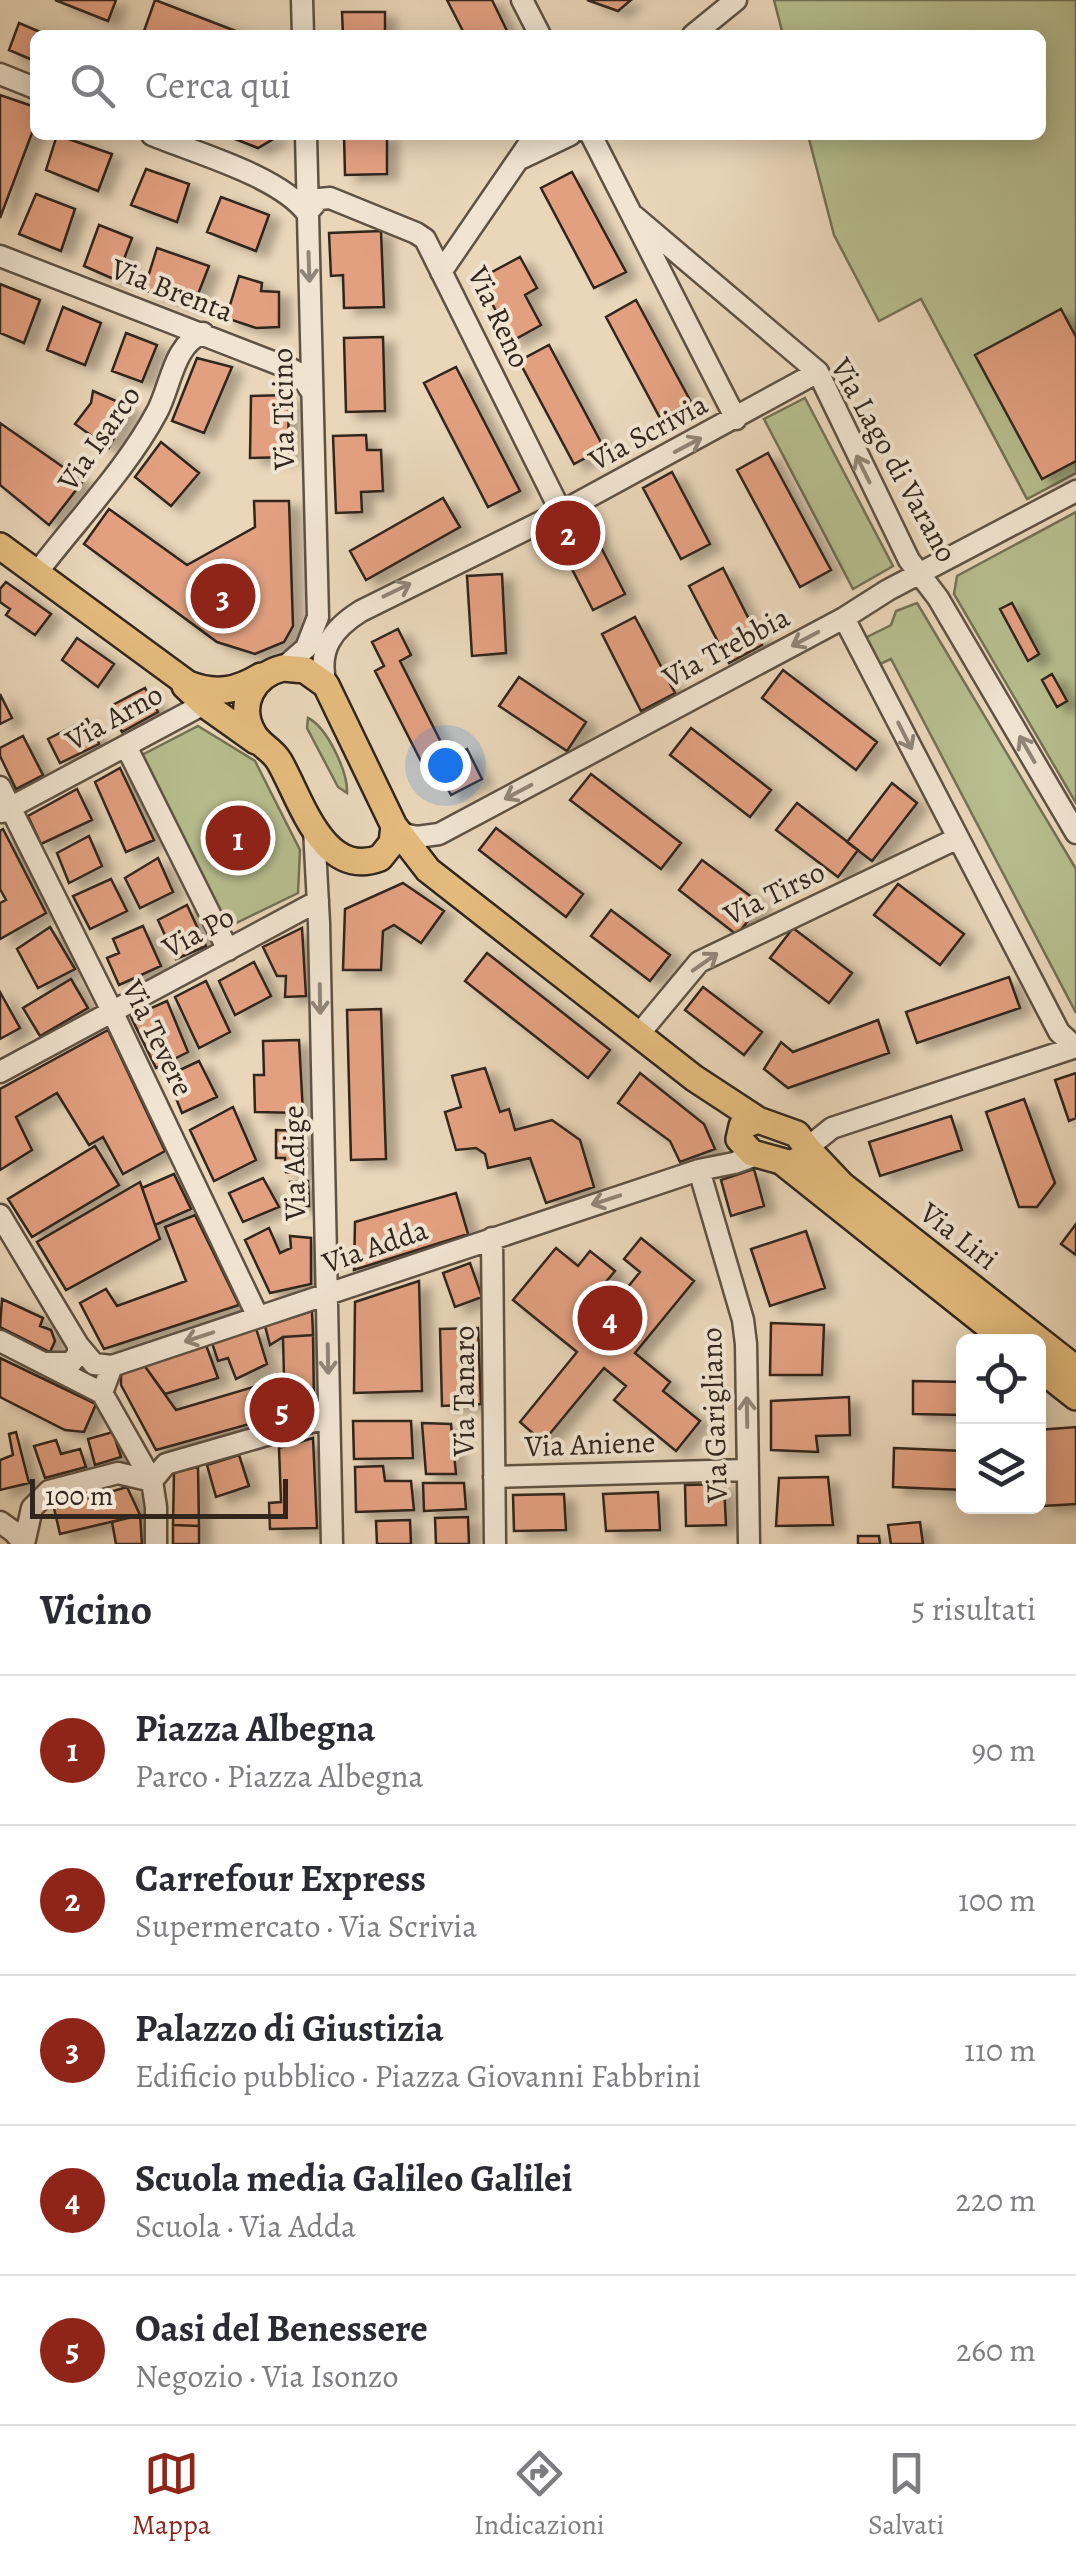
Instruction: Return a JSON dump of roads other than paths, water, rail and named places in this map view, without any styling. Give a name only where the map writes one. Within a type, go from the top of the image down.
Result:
[{"type":"main road","points":[[0,546],[260,743],[280,762],[314,829]]},
{"type":"main road","points":[[178,679],[220,692],[245,686],[272,672],[306,670],[326,685]]},
{"type":"main road","points":[[260,743],[247,714],[250,694],[272,672]]},
{"type":"main road","name":"Via Liri","points":[[326,685],[397,829],[428,870]]},
{"type":"main road","name":"Via Liri","points":[[314,829],[328,846],[348,858],[360,862],[409,862],[428,870],[639,1034],[748,1126],[797,1134],[842,1185],[1076,1369]]},
{"type":"main road","points":[[374,861],[388,850],[397,829]]},
{"type":"main road","name":"Via Liri","points":[[748,1126],[746,1150],[770,1158],[997,1334]]},
{"type":"main road","points":[[770,1158],[791,1164],[800,1161],[807,1148]]},
{"type":"main road","points":[[1046,1372],[1076,1396]]},
{"type":"street","points":[[302,0],[303,30]]},
{"type":"street","points":[[522,0],[537,30]]},
{"type":"street","points":[[699,30],[736,0]]},
{"type":"street","points":[[0,74],[30,86]]},
{"type":"street","points":[[164,140],[277,186],[296,198],[307,212],[319,199],[330,198],[416,232],[424,239],[441,272]]},
{"type":"street","name":"Via Ticino","points":[[272,672],[299,656],[311,640],[318,606],[306,140]]},
{"type":"street","name":"Via Reno","points":[[533,140],[441,272],[561,512]]},
{"type":"street","name":"Via Reno","points":[[522,158],[560,140]]},
{"type":"street","name":"Via Lago di Varano","points":[[594,140],[736,420]]},
{"type":"street","name":"Via Lago di Varano","points":[[634,216],[818,372],[909,560],[938,598],[1076,833]]},
{"type":"street","name":"Via Brenta","points":[[0,256],[291,369],[300,374],[312,393]]},
{"type":"street","name":"Via Isarco","points":[[36,574],[139,442],[166,395],[182,350],[193,337],[203,334]]},
{"type":"street","name":"Via Scrivia","points":[[344,621],[380,598],[561,512],[818,372]]},
{"type":"street","name":"Via Trebbia","points":[[397,829],[417,837],[439,834],[1076,492]]},
{"type":"street","points":[[318,606],[330,620],[344,621]]},
{"type":"street","points":[[844,618],[1058,1032],[1076,1047]]},
{"type":"street","points":[[326,685],[324,653],[344,621]]},
{"type":"street","name":"Via Arno","points":[[5,810],[204,704]]},
{"type":"street","points":[[126,746],[228,950]]},
{"type":"street","name":"Via Tevere","points":[[0,787],[5,810],[112,1011],[258,1317]]},
{"type":"street","name":"Via Adige","points":[[314,829],[332,1544]]},
{"type":"street","name":"Via Tirso","points":[[639,1034],[699,962],[958,838]]},
{"type":"street","name":"Via Po","points":[[0,1072],[318,902]]},
{"type":"street","points":[[807,1148],[832,1128],[1076,1047]]},
{"type":"street","name":"Via Adda","points":[[699,1170],[731,1150],[748,1126]]},
{"type":"street","name":"Via Adda","points":[[112,1366],[699,1170],[770,1158]]},
{"type":"street","name":"Via Garigliano","points":[[699,1170],[746,1344],[749,1544]]},
{"type":"street","points":[[0,1215],[78,1345],[94,1364],[112,1366],[102,1392]]},
{"type":"street","name":"Via Tanaro","points":[[492,1238],[495,1544]]},
{"type":"street","points":[[0,1341],[102,1392],[152,1482],[156,1544]]},
{"type":"street","points":[[44,1363],[71,1362],[78,1354],[78,1345]]},
{"type":"street","points":[[152,1482],[166,1464],[329,1417]]},
{"type":"street","name":"Via Aniene","points":[[494,1477],[748,1470]]},
{"type":"street","points":[[24,1544],[32,1508],[49,1492],[118,1472],[152,1482]]},
{"type":"street","points":[[0,1522],[24,1544]]},
{"type":"place","name":"Carrefour Express","points":[[568,533]]},
{"type":"place","name":"Palazzo di Giustizia","points":[[223,596]]},
{"type":"place","name":"Piazza Albegna","points":[[238,838]]},
{"type":"place","name":"Scuola media Galileo Galilei","points":[[610,1318]]},
{"type":"place","name":"Oasi del Benessere","points":[[282,1410]]}]
